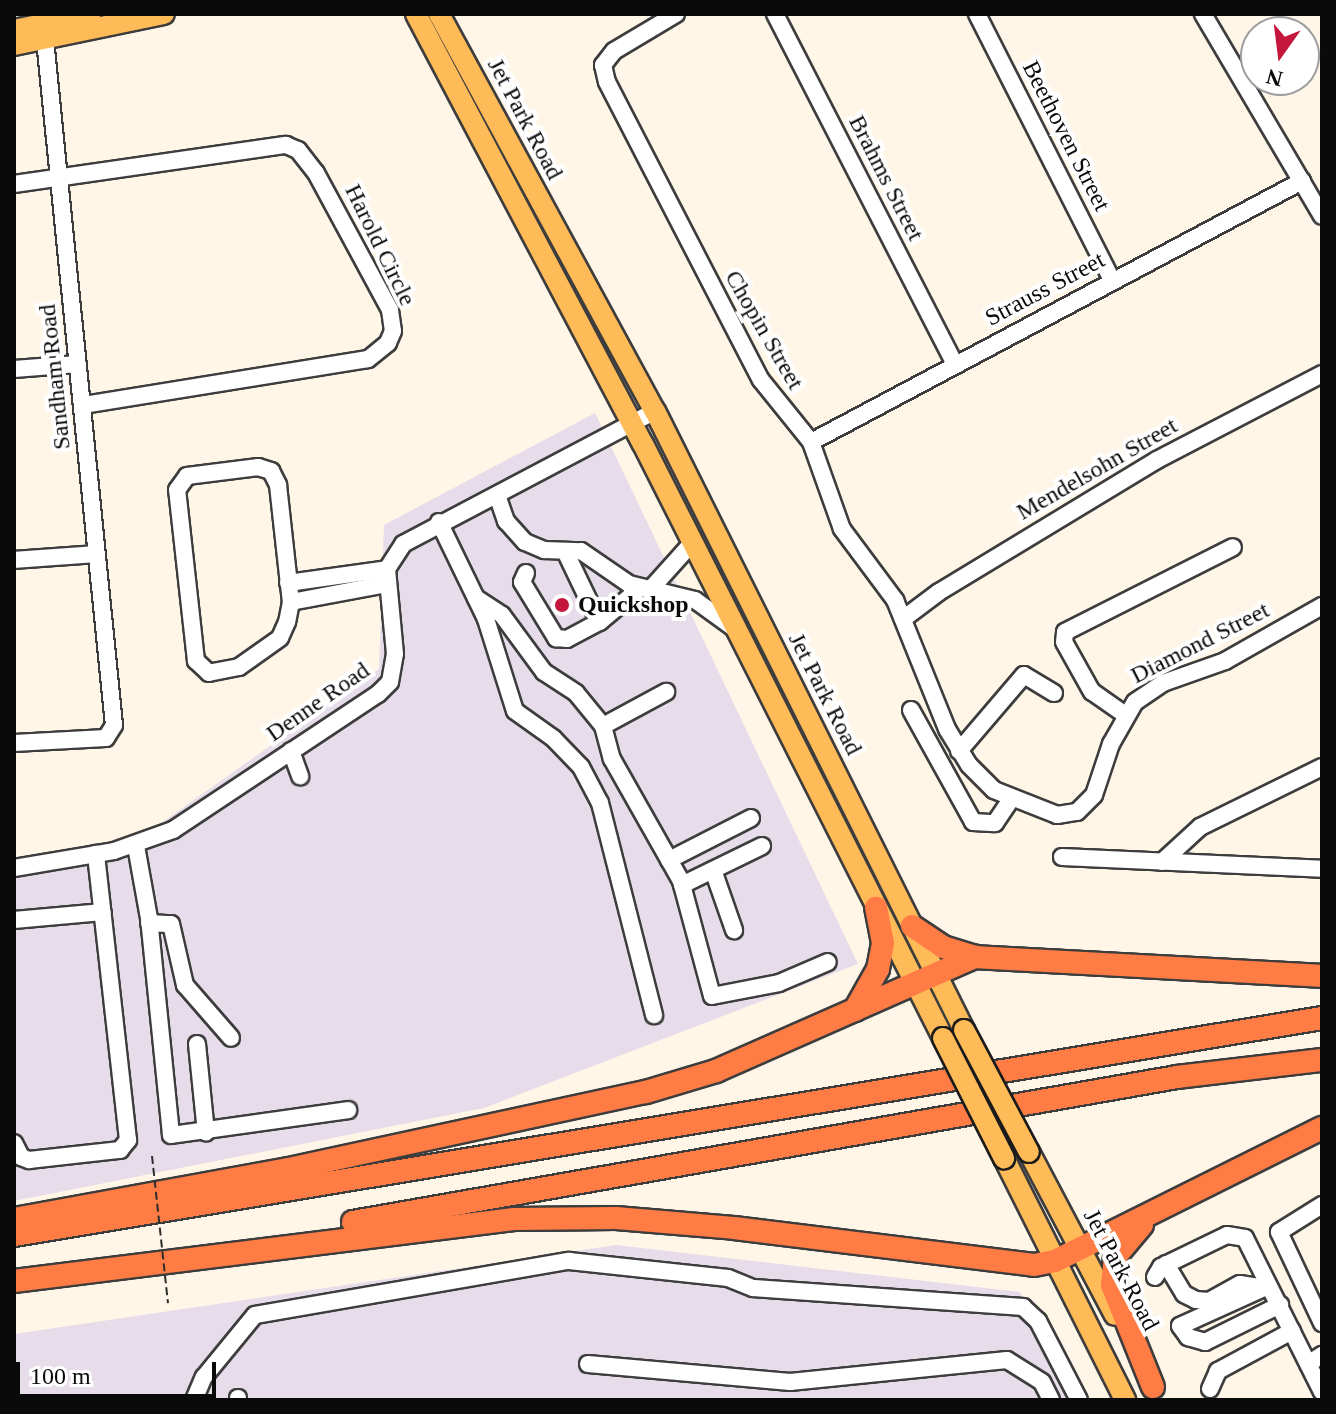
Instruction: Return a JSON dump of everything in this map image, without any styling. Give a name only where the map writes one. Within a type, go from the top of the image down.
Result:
[{"type":"highway","points":[[854,1011],[878,969],[883,943],[876,908]]},
{"type":"highway","points":[[912,926],[943,947],[975,957],[1322,976]]},
{"type":"highway","points":[[14,1219],[289,1169],[646,1092],[716,1071],[916,986],[975,957]]},
{"type":"highway","points":[[14,1235],[1322,1018]]},
{"type":"highway","points":[[14,1278],[1177,1077],[1322,1060]]},
{"type":"highway","points":[[14,1278],[514,1219],[616,1218],[1001,1264],[1055,1261],[1322,1128]]},
{"type":"highway","points":[[1156,1394],[1112,1272],[1128,1236],[1176,1202]]},
{"type":"main road","points":[[14,45],[90,14]]},
{"type":"main road","points":[[14,30],[45,32],[164,14]]},
{"type":"main road","points":[[401,14],[445,67]]},
{"type":"main road","name":"Jet Park Road","points":[[416,14],[693,542],[1125,1400]]},
{"type":"main road","name":"Jet Park Road","points":[[440,15],[655,411],[964,1030],[1156,1394]]},
{"type":"street","name":"Chopin Street","points":[[676,14],[614,51],[603,65],[611,90],[736,337],[769,393],[811,442],[842,529],[903,619],[929,695],[959,751],[994,790],[1011,799],[1068,815]]},
{"type":"street","name":"Brahms Street","points":[[775,14],[955,364]]},
{"type":"street","name":"Beethoven Street","points":[[977,14],[1112,280]]},
{"type":"street","points":[[1203,14],[1322,216]]},
{"type":"street","name":"Sandham Road","points":[[14,743],[106,738],[114,725],[45,32]]},
{"type":"street","name":"Harold Circle","points":[[14,184],[59,181],[273,144],[298,150],[316,173],[390,310],[393,331],[380,352],[368,359],[83,405]]},
{"type":"street","name":"Strauss Street","points":[[811,442],[1302,181]]},
{"type":"street","points":[[14,369],[78,364]]},
{"type":"street","name":"Mendelsohn Street","points":[[903,619],[939,592],[1157,460],[1322,374]]},
{"type":"street","points":[[291,602],[387,577],[403,544],[439,522],[497,495],[655,411]]},
{"type":"street","points":[[258,467],[271,471],[278,485],[288,583],[291,602],[280,638],[239,667],[215,673],[198,665],[176,500],[184,478],[258,467]]},
{"type":"street","points":[[497,495],[516,535],[544,550],[591,557],[645,590],[695,600],[735,629]]},
{"type":"street","points":[[439,522],[474,596],[515,711],[553,738],[581,767],[600,803],[654,1015]]},
{"type":"street","points":[[526,573],[522,582],[550,636],[567,639],[599,622],[645,590],[693,542]]},
{"type":"street","points":[[1124,714],[1092,692],[1064,642],[1065,632],[1233,547]]},
{"type":"street","points":[[565,551],[599,622]]},
{"type":"street","points":[[14,560],[96,554]]},
{"type":"street","points":[[288,583],[387,577]]},
{"type":"street","name":"Denne Road","points":[[14,868],[136,846],[173,830],[390,682],[395,641],[387,577]]},
{"type":"street","points":[[474,596],[502,615],[544,672],[576,693],[603,726],[612,759],[682,885],[715,998],[779,983],[828,962]]},
{"type":"street","name":"Diamond Street","points":[[1068,815],[1094,795],[1124,714],[1151,689],[1225,661],[1322,606]]},
{"type":"street","points":[[959,751],[1024,675],[1054,693]]},
{"type":"street","points":[[603,726],[666,692]]},
{"type":"street","points":[[911,710],[973,822],[995,823],[1011,799]]},
{"type":"street","points":[[291,751],[300,776]]},
{"type":"street","points":[[1162,862],[1200,827],[1322,767]]},
{"type":"street","points":[[669,860],[751,818]]},
{"type":"street","points":[[136,846],[149,923],[169,1132],[177,1137],[348,1110]]},
{"type":"street","points":[[682,885],[762,846]]},
{"type":"street","points":[[14,1143],[21,1157],[29,1160],[120,1150],[128,1140],[96,854]]},
{"type":"street","points":[[1062,857],[1322,869]]},
{"type":"street","points":[[713,870],[734,930]]},
{"type":"street","points":[[14,920],[103,912]]},
{"type":"street","points":[[149,923],[171,924],[185,985],[231,1038]]},
{"type":"street","points":[[197,1044],[206,1133]]},
{"type":"street","points":[[1322,1205],[1279,1232],[1322,1323]]},
{"type":"street","points":[[1267,1288],[1240,1284],[1209,1301],[1196,1300],[1184,1294],[1161,1271],[1237,1234],[1248,1242],[1267,1288],[1280,1305],[1292,1331],[1315,1360],[1322,1392]]},
{"type":"street","points":[[194,1400],[224,1350],[255,1315],[304,1303],[569,1261],[728,1278],[753,1288],[1023,1307],[1038,1321],[1079,1400]]},
{"type":"street","points":[[1267,1288],[1180,1326],[1188,1337],[1205,1342],[1280,1305]]},
{"type":"street","points":[[1210,1389],[1218,1371],[1292,1331]]},
{"type":"street","points":[[588,1364],[790,1382],[1007,1360],[1042,1382],[1051,1400]]},
{"type":"path","points":[[152,1156],[168,1303]]},
{"type":"shaded area","points":[[595,413],[858,964],[484,1108],[14,1201],[14,874],[113,857],[379,669],[384,525]]},
{"type":"shaded area","points":[[616,1245],[1020,1292],[1074,1400],[14,1400],[14,1334]]},
{"type":"place","name":"Quickshop","points":[[562,605]]}]
